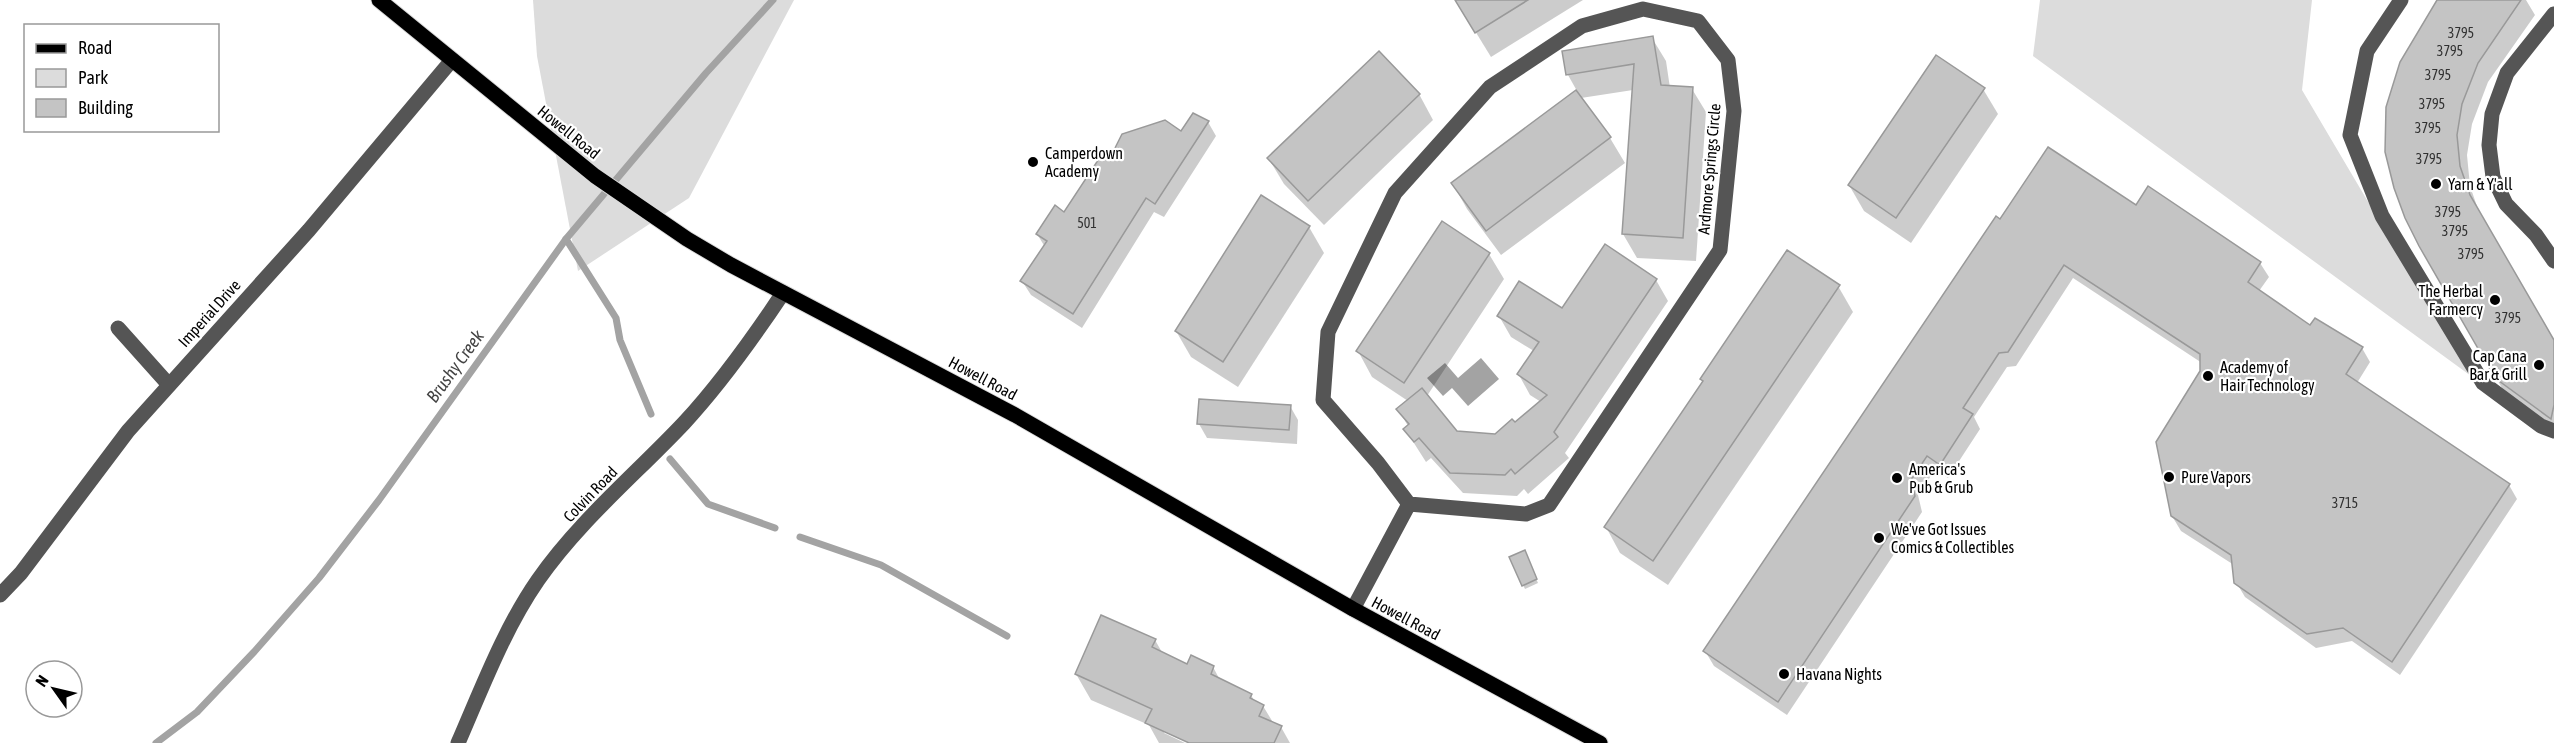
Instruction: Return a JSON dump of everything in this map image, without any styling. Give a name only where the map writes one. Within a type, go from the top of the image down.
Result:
[{"type":"main road","name":"Howell Road","points":[[379,0],[564,152],[664,223],[731,266],[1015,415],[1583,739],[1600,743]]},
{"type":"street","points":[[2401,0],[2367,51],[2350,135],[2382,216],[2483,383],[2541,426],[2554,431]]},
{"type":"street","name":"Ardmore Springs Circle","points":[[1643,9],[1698,21],[1728,60],[1734,111],[1720,250],[1549,505],[1526,514],[1409,504],[1378,463],[1323,400],[1328,332],[1395,194],[1490,87],[1582,26],[1643,9]]},
{"type":"street","points":[[2554,11],[2507,73],[2492,114],[2489,145],[2493,177],[2506,204],[2536,235],[2554,261]]},
{"type":"street","name":"Imperial Drive","points":[[0,595],[21,573],[128,431],[309,230],[452,60]]},
{"type":"street","name":"Colvin Road","points":[[458,743],[515,619],[538,580],[561,551],[691,416],[744,351],[783,293]]},
{"type":"street","points":[[118,328],[169,385]]},
{"type":"street","points":[[1353,609],[1409,504]]},
{"type":"green space","points":[[533,0],[794,0],[689,198],[578,271],[537,56]]},
{"type":"green space","points":[[2040,0],[2312,0],[2302,90],[2471,376],[2033,56]]},
{"type":"shaded area","points":[[1481,358],[1499,379],[1468,406],[1452,388],[1443,396],[1427,378],[1445,363],[1458,378]]},
{"type":"building","points":[[1455,0],[1528,0],[1475,33]]},
{"type":"building","points":[[2437,0],[2521,0],[2478,63],[2462,104],[2457,135],[2460,166],[2470,195],[2554,340],[2554,405],[2551,419],[2495,378],[2419,246],[2394,188],[2385,152],[2386,107],[2400,62]]},
{"type":"building","points":[[1653,36],[1661,85],[1693,87],[1683,238],[1622,234],[1634,64],[1566,75],[1562,51]]},
{"type":"building","points":[[1379,51],[1420,94],[1308,201],[1267,158]]},
{"type":"building","points":[[1936,55],[1985,88],[1896,218],[1848,185]]},
{"type":"building","points":[[1576,90],[1611,137],[1486,231],[1451,183]]},
{"type":"building","points":[[1193,113],[1209,121],[1155,204],[1146,198],[1073,314],[1020,281],[1047,241],[1036,234],[1055,205],[1064,212],[1104,151],[1111,156],[1122,134],[1165,120],[1181,131]]},
{"type":"building","points":[[2048,147],[2136,205],[2148,186],[2261,262],[2248,282],[2310,325],[2315,318],[2363,347],[2346,374],[2510,484],[2392,662],[2343,628],[2307,634],[2234,583],[2231,555],[2171,516],[2156,442],[2200,371],[2200,354],[2064,265],[2008,352],[1999,353],[1963,408],[1973,414],[1940,465],[1927,456],[1911,480],[1915,496],[1778,702],[1703,651],[1996,216],[2000,219]]},
{"type":"building","points":[[1261,195],[1310,226],[1223,362],[1175,331]]},
{"type":"building","points":[[1442,221],[1490,253],[1404,383],[1356,351]]},
{"type":"building","points":[[1605,244],[1657,279],[1554,432],[1558,437],[1515,474],[1511,469],[1505,475],[1450,473],[1419,438],[1414,442],[1403,429],[1409,424],[1396,409],[1422,388],[1457,431],[1495,434],[1512,419],[1515,422],[1547,395],[1517,374],[1539,342],[1497,316],[1519,281],[1562,308]]},
{"type":"building","points":[[1787,250],[1840,285],[1653,561],[1604,527],[1703,381],[1700,379]]},
{"type":"building","points":[[1199,399],[1291,405],[1289,430],[1197,424]]},
{"type":"building","points":[[1525,550],[1537,579],[1522,586],[1509,557]]},
{"type":"building","points":[[1101,615],[1156,639],[1152,647],[1187,664],[1191,655],[1214,666],[1211,674],[1252,694],[1250,698],[1264,705],[1259,716],[1282,726],[1274,743],[1189,743],[1145,723],[1152,709],[1075,674]]},
{"type":"waterway","name":"Brushy Creek","points":[[156,743],[197,712],[319,578],[379,500],[566,239],[706,73],[773,0]]},
{"type":"waterway","points":[[566,239],[616,318],[620,340],[651,414]]},
{"type":"waterway","points":[[670,459],[708,504],[775,528]]},
{"type":"waterway","points":[[800,537],[881,565],[1007,636]]},
{"type":"place","name":"Camperdown Academy","points":[[1033,162]]},
{"type":"place","name":"Yarn & Y'all","points":[[2436,184]]},
{"type":"place","name":"The Herbal Farmercy","points":[[2495,300]]},
{"type":"place","name":"Cap Cana Bar & Grill","points":[[2539,365]]},
{"type":"place","name":"Academy of Hair Technology","points":[[2208,376]]},
{"type":"place","name":"Pure Vapors","points":[[2169,477]]},
{"type":"place","name":"America's Pub & Grub","points":[[1897,478]]},
{"type":"place","name":"We've Got Issues Comics & Collectibles","points":[[1879,538]]},
{"type":"place","name":"Havana Nights","points":[[1784,674]]}]
